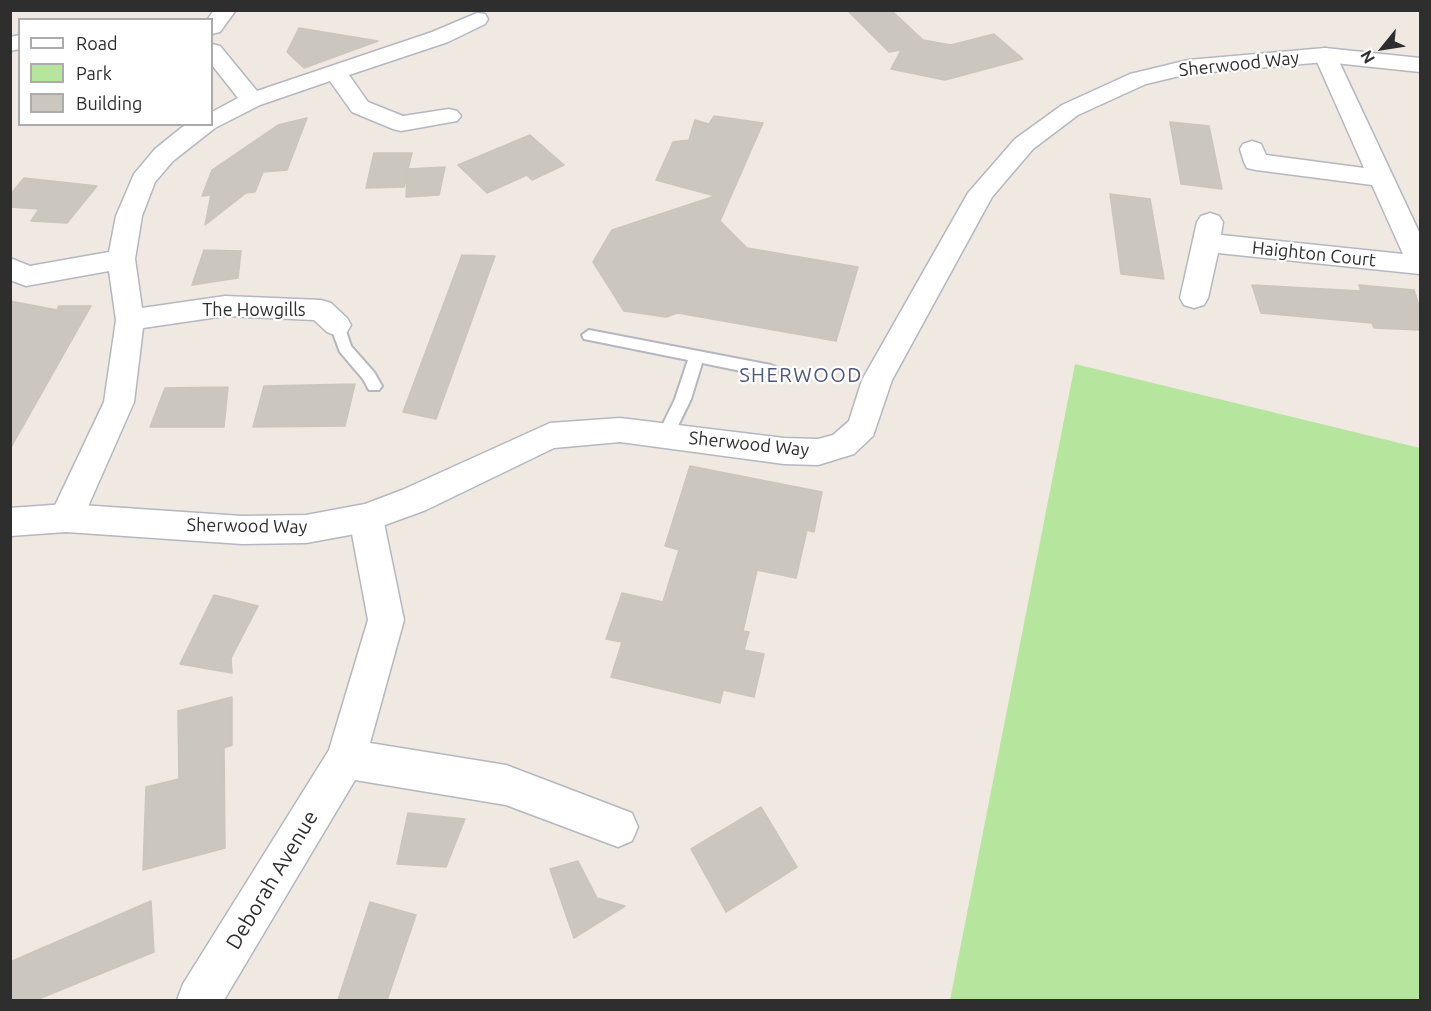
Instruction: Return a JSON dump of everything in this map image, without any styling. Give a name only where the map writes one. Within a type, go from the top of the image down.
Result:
[{"type":"street","points":[[213,26],[226,10]]},
{"type":"street","points":[[213,120],[252,100],[440,37],[477,19]]},
{"type":"street","points":[[213,52],[252,100]]},
{"type":"street","name":"Sherwood Way","points":[[10,522],[66,518],[242,530],[306,529],[366,518],[414,500],[550,435],[620,430],[666,434],[784,451],[818,452],[843,445],[862,427],[877,380],[981,193],[1024,144],[1070,110],[1138,79],[1188,67],[1325,55],[1420,65]]},
{"type":"street","name":"Haighton Court","points":[[1325,55],[1420,263]]},
{"type":"street","points":[[336,72],[360,107],[401,124],[449,116]]},
{"type":"street","points":[[66,518],[119,402],[130,321],[122,259],[129,216],[143,180],[164,154],[202,126]]},
{"type":"street","points":[[1252,149],[1256,162],[1380,178]]},
{"type":"street","name":"Haighton Court","points":[[1194,298],[1209,232],[1420,263]]},
{"type":"street","points":[[10,267],[26,276],[122,259]]},
{"type":"street","name":"The Howgills","points":[[130,321],[225,306],[321,310],[337,325]]},
{"type":"street","name":"Deborah Avenue","points":[[199,1000],[346,759],[386,620],[366,518]]},
{"type":"street","points":[[346,759],[506,785],[618,827]]},
{"type":"lane","points":[[337,325],[345,348],[369,376],[374,386]]},
{"type":"lane","points":[[590,335],[771,371]]},
{"type":"lane","points":[[666,434],[683,399],[696,356]]},
{"type":"green space","points":[[1075,364],[1420,448],[1420,1000],[950,1000]]},
{"type":"building","points":[[847,10],[891,10],[923,40],[951,45],[994,34],[1023,59],[945,80],[891,69],[901,50],[889,52]]},
{"type":"building","points":[[299,28],[378,41],[304,68],[287,52]]},
{"type":"building","points":[[714,116],[763,123],[720,221],[747,248],[858,267],[836,341],[678,313],[666,317],[624,311],[593,262],[612,230],[715,196],[656,180],[673,142],[689,140],[695,120],[709,124]]},
{"type":"building","points":[[307,118],[287,170],[263,172],[255,192],[246,193],[205,225],[211,195],[202,196],[212,170],[278,125]]},
{"type":"building","points":[[1170,122],[1209,126],[1222,189],[1181,184]]},
{"type":"building","points":[[530,135],[564,165],[532,180],[527,175],[487,193],[458,165]]},
{"type":"building","points":[[374,153],[412,153],[408,169],[445,167],[439,195],[406,197],[407,174],[404,187],[366,188]]},
{"type":"building","points":[[24,178],[97,186],[67,223],[31,221],[39,209],[10,207],[10,195]]},
{"type":"building","points":[[1110,194],[1150,199],[1164,279],[1121,274]]},
{"type":"building","points":[[204,250],[241,251],[238,278],[192,285]]},
{"type":"building","points":[[462,255],[495,256],[436,419],[403,412]]},
{"type":"building","points":[[1252,285],[1361,291],[1359,285],[1414,290],[1420,309],[1420,330],[1374,328],[1372,323],[1261,313]]},
{"type":"building","points":[[10,301],[57,310],[59,306],[91,306],[10,449]]},
{"type":"building","points":[[355,384],[345,426],[253,427],[264,386]]},
{"type":"building","points":[[228,387],[224,427],[150,427],[165,388]]},
{"type":"building","points":[[690,466],[822,492],[814,532],[807,530],[796,578],[757,570],[743,631],[749,632],[744,650],[764,654],[754,697],[723,690],[720,703],[611,677],[622,642],[606,639],[622,593],[663,602],[679,550],[665,546]]},
{"type":"building","points":[[214,595],[258,606],[231,658],[232,673],[180,664]]},
{"type":"building","points":[[232,697],[232,745],[224,748],[225,848],[143,870],[146,787],[179,779],[178,711]]},
{"type":"building","points":[[761,807],[797,867],[726,912],[691,849]]},
{"type":"building","points":[[408,813],[465,819],[446,867],[397,864]]},
{"type":"building","points":[[578,861],[597,898],[625,906],[574,938],[550,869]]},
{"type":"building","points":[[151,901],[154,952],[36,1000],[10,1000],[10,962]]},
{"type":"building","points":[[370,902],[416,915],[387,1000],[338,1000]]},
{"type":"district","name":"SHERWOOD","points":[[801,375]]}]
